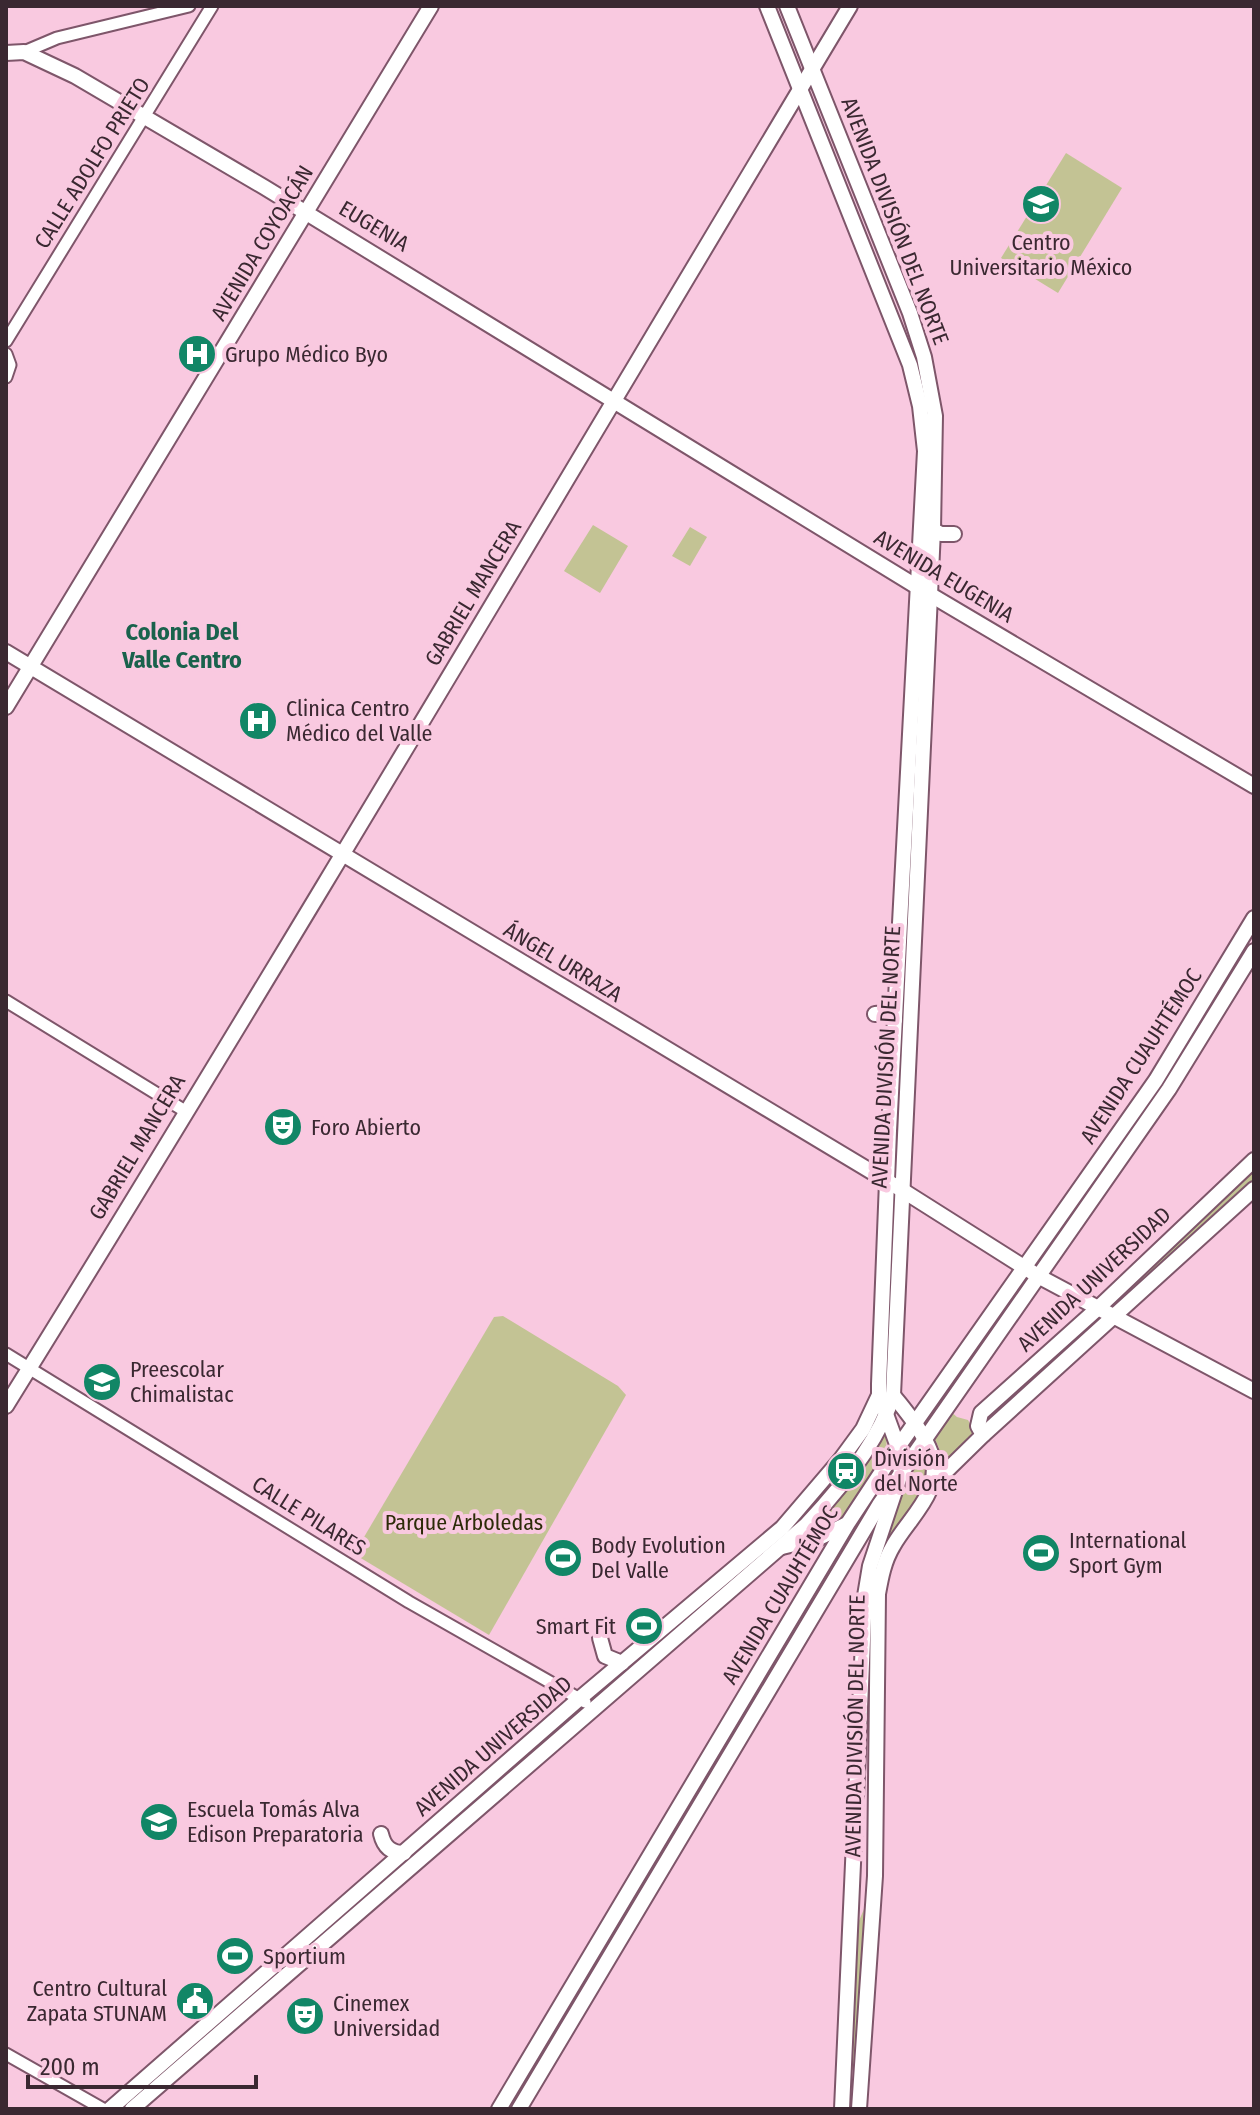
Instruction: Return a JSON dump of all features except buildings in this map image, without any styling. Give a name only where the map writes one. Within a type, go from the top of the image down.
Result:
[{"type":"main road","name":"AVENIDA COYOACÁN","points":[[6,707],[431,6]]},
{"type":"main road","name":"AVENIDA DIVISIÓN DEL NORTE","points":[[767,6],[885,299],[915,385],[923,427],[925,591],[902,1190],[886,1395]]},
{"type":"main road","name":"AVENIDA DIVISIÓN DEL NORTE","points":[[787,6],[910,313],[924,357],[935,416],[933,530],[925,591],[895,1020],[888,1182],[886,1395],[887,1417],[898,1447],[901,1473],[870,1566],[865,1596],[842,2109]]},
{"type":"main road","name":"GABRIEL MANCERA","points":[[6,1406],[462,656],[850,6]]},
{"type":"main road","points":[[6,53],[24,52]]},
{"type":"main road","name":"EUGENIA","points":[[24,52],[75,76],[306,212],[613,399]]},
{"type":"main road","name":"AVENIDA EUGENIA","points":[[613,399],[925,591],[1254,786]]},
{"type":"main road","points":[[933,530],[941,534],[954,534]]},
{"type":"main road","name":"ÁNGEL URRAZA","points":[[6,652],[902,1190],[1038,1276],[1114,1318]]},
{"type":"main road","name":"AVENIDA CUAUHTÉMOC","points":[[499,2109],[848,1523],[1156,1080],[1254,918]]},
{"type":"main road","name":"AVENIDA CUAUHTÉMOC","points":[[519,2109],[901,1473],[1169,1089],[1254,951]]},
{"type":"main road","points":[[875,1014],[886,1013],[895,1020]]},
{"type":"main road","name":"AVENIDA UNIVERSIDAD","points":[[983,1435],[978,1426],[981,1413],[1097,1309],[1254,1160]]},
{"type":"main road","name":"AVENIDA UNIVERSIDAD","points":[[933,1484],[1254,1189]]},
{"type":"main road","points":[[1114,1318],[1254,1391]]},
{"type":"main road","points":[[886,1395],[915,1423],[925,1439],[935,1467],[933,1484]]},
{"type":"main road","name":"AVENIDA UNIVERSIDAD","points":[[110,2109],[579,1699],[793,1517],[886,1395]]},
{"type":"main road","name":"AVENIDA UNIVERSIDAD","points":[[132,2109],[778,1548],[822,1507],[887,1417]]},
{"type":"main road","name":"AVENIDA DIVISIÓN DEL NORTE","points":[[859,2109],[875,1876],[878,1594],[882,1571],[893,1547],[924,1503],[933,1484]]},
{"type":"main road","points":[[755,1551],[819,1538],[834,1533],[848,1523]]},
{"type":"main road","points":[[600,1638],[605,1656],[622,1663]]},
{"type":"main road","points":[[381,1834],[391,1851],[404,1853]]},
{"type":"street","points":[[24,52],[57,38],[189,6]]},
{"type":"street","name":"CALLE ADOLFO PRIETO","points":[[6,341],[212,6]]},
{"type":"street","points":[[6,354],[10,365],[6,377]]},
{"type":"street","points":[[6,1001],[185,1111]]},
{"type":"street","name":"CALLE PILARES","points":[[6,1354],[409,1602],[593,1708]]},
{"type":"street","points":[[6,2054],[103,2109]]},
{"type":"green space","points":[[1066,153],[1122,188],[1058,293],[1001,258]]},
{"type":"green space","points":[[593,525],[628,546],[600,593],[564,571]]},
{"type":"green space","points":[[690,527],[707,537],[690,566],[672,556]]},
{"type":"green space","points":[[1252,1172],[1254,1180],[1117,1305],[1110,1301]]},
{"type":"green space","name":"Parque Arboledas","points":[[503,1316],[618,1386],[626,1395],[489,1635],[354,1554],[494,1317]]},
{"type":"green space","points":[[950,1411],[968,1420],[975,1433],[942,1470],[939,1448],[933,1435]]},
{"type":"green space","points":[[887,1432],[886,1455],[838,1524],[813,1534]]},
{"type":"green space","points":[[922,1449],[929,1462],[928,1480],[877,1565],[906,1470]]},
{"type":"green space","points":[[864,1909],[856,2065],[849,2075],[856,1928]]},
{"type":"place","name":"Centro Universitario México","points":[[1041,204]]},
{"type":"place","name":"Grupo Médico Byo","points":[[197,354]]},
{"type":"place","name":"Clinica Centro Médico del Valle","points":[[258,721]]},
{"type":"place","name":"Foro Abierto","points":[[283,1127]]},
{"type":"place","name":"Preescolar Chimalistac","points":[[102,1382]]},
{"type":"place","name":"División del Norte","points":[[846,1471]]},
{"type":"place","name":"International Sport Gym","points":[[1041,1553]]},
{"type":"place","name":"Body Evolution Del Valle","points":[[563,1558]]},
{"type":"place","name":"Smart Fit","points":[[644,1626]]},
{"type":"place","name":"Escuela Tomás Alva Edison Preparatoria","points":[[159,1822]]},
{"type":"place","name":"Sportium","points":[[235,1956]]},
{"type":"place","name":"Centro Cultural Zapata STUNAM","points":[[195,2001]]},
{"type":"place","name":"Cinemex Universidad","points":[[305,2016]]},
{"type":"district","name":"Colonia Del Valle Centro","points":[[182,646]]}]
